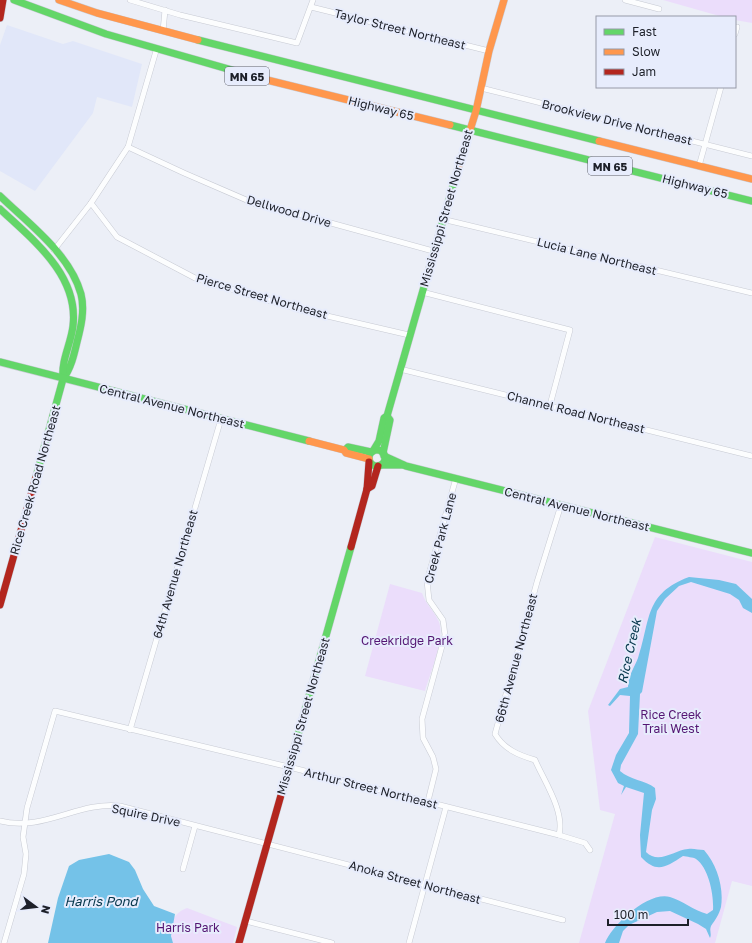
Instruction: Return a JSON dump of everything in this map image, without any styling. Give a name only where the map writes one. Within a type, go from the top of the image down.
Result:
[{"type":"main road","points":[[0,18],[4,0]]},
{"type":"main road","name":"Highway 65","points":[[14,0],[60,19],[156,51],[469,131],[752,200]]},
{"type":"main road","name":"Highway 65","points":[[59,0],[97,13],[163,31],[476,111],[752,179]]},
{"type":"main road","name":"Mississippi Street Northeast","points":[[239,943],[367,489],[366,484],[371,456],[379,441],[384,418],[387,416],[442,219],[476,111],[489,51],[504,0]]},
{"type":"main road","name":"Rice Creek Road Northeast","points":[[0,196],[54,250],[76,282],[82,304],[81,327],[69,371],[64,379],[0,605]]},
{"type":"main road","name":"Rice Creek Road Northeast","points":[[0,209],[47,256],[65,278],[72,298],[73,323],[61,369],[64,379]]},
{"type":"main road","name":"Central Avenue Northeast","points":[[0,362],[345,450],[348,447],[371,456]]},
{"type":"main road","name":"Mississippi Street Northeast","points":[[384,454],[390,420],[387,416]]},
{"type":"main road","points":[[379,450],[384,454],[384,461],[380,466],[373,466],[371,456],[379,450]]},
{"type":"main road","name":"Central Avenue Northeast","points":[[384,454],[403,464],[752,554]]},
{"type":"main road","name":"Central Avenue Northeast","points":[[380,466],[400,466],[403,464]]},
{"type":"main road","name":"Mississippi Street Northeast","points":[[367,489],[372,486],[380,466]]},
{"type":"street","points":[[130,0],[180,15],[298,43],[313,0]]},
{"type":"street","points":[[626,0],[659,9]]},
{"type":"street","name":"Taylor Street Northeast","points":[[311,7],[489,51]]},
{"type":"street","points":[[163,31],[165,10]]},
{"type":"street","points":[[54,250],[91,203],[128,147],[156,51]]},
{"type":"street","name":"Brookview Drive Northeast","points":[[481,88],[752,156]]},
{"type":"street","points":[[699,166],[720,88]]},
{"type":"street","name":"Dellwood Drive","points":[[128,147],[184,174],[258,205],[433,251]]},
{"type":"street","name":"Pierce Street Northeast","points":[[91,203],[117,237],[195,278],[297,309],[409,335]]},
{"type":"street","name":"Lucia Lane Northeast","points":[[442,219],[752,293]]},
{"type":"street","points":[[422,292],[570,330],[550,405]]},
{"type":"street","name":"Channel Road Northeast","points":[[400,369],[752,456]]},
{"type":"street","name":"64th Avenue Northeast","points":[[130,730],[221,419]]},
{"type":"street","name":"Creek Park Lane","points":[[428,802],[436,769],[433,757],[423,738],[422,719],[445,635],[443,620],[429,600],[427,580],[456,478]]},
{"type":"street","name":"66th Avenue Northeast","points":[[558,835],[560,829],[558,814],[535,760],[520,755],[501,744],[496,734],[537,582],[561,505]]},
{"type":"street","name":"Arthur Street Northeast","points":[[24,824],[27,808],[55,711],[289,767],[558,835],[585,843],[590,850]]},
{"type":"street","name":"Squire Drive","points":[[0,821],[24,824],[37,823],[101,807],[114,806],[267,844]]},
{"type":"street","points":[[409,943],[446,807]]},
{"type":"street","points":[[4,943],[24,874],[26,854],[23,837],[24,824]]},
{"type":"street","points":[[183,869],[195,826]]},
{"type":"street","name":"Anoka Street Northeast","points":[[267,844],[563,920]]},
{"type":"street","points":[[246,921],[332,943]]},
{"type":"shaded area","points":[[7,25],[63,44],[73,41],[142,64],[132,107],[97,97],[93,113],[35,191],[0,171],[0,45]]},
{"type":"green space","points":[[663,0],[752,0],[752,23],[736,20],[736,16],[719,16]]},
{"type":"green space","name":"Rice Creek Trail West","points":[[655,537],[752,562],[752,886],[732,881],[715,943],[579,943],[615,814],[600,810],[588,711]]},
{"type":"green space","name":"Creekridge Park","points":[[390,584],[422,593],[439,622],[439,646],[425,691],[365,676]]},
{"type":"green space","name":"Harris Park","points":[[187,908],[237,927],[233,943],[173,943],[171,932],[172,922],[177,914]]},
{"type":"water","name":"Rice Creek","points":[[689,577],[719,580],[736,584],[752,599],[752,613],[743,608],[739,600],[730,594],[691,582],[679,586],[665,599],[657,611],[642,692],[640,694],[638,734],[621,765],[620,771],[655,788],[656,799],[652,810],[646,852],[651,856],[661,857],[688,849],[704,850],[713,862],[716,869],[722,899],[721,907],[711,926],[710,938],[706,929],[670,911],[657,912],[629,925],[623,931],[619,943],[605,943],[615,927],[623,919],[642,904],[652,899],[670,897],[707,914],[713,910],[713,897],[710,883],[701,863],[696,859],[683,856],[666,866],[657,867],[652,866],[641,857],[640,835],[644,793],[626,787],[621,795],[624,786],[618,783],[611,770],[616,755],[629,733],[630,696],[620,695],[610,706],[608,705],[620,689],[628,687],[630,676],[638,658],[648,620],[657,600],[664,591],[674,584]]},
{"type":"water","name":"Harris Pond","points":[[109,854],[129,862],[135,870],[143,889],[154,906],[175,914],[171,936],[173,943],[48,943],[58,898],[69,866],[79,860]]},
{"type":"traffic: fast","points":[[14,0],[106,34],[263,79]]},
{"type":"traffic: fast","points":[[198,40],[599,141]]},
{"type":"traffic: fast","points":[[450,125],[752,201]]},
{"type":"traffic: fast","points":[[373,451],[379,441],[384,418],[387,416],[456,175]]},
{"type":"traffic: fast","points":[[0,196],[47,240],[68,266],[76,279],[83,306],[75,352],[63,379],[36,477]]},
{"type":"traffic: fast","points":[[0,209],[26,233],[51,260],[69,291],[73,308],[73,326],[63,365],[63,379]]},
{"type":"traffic: fast","points":[[0,362],[309,441]]},
{"type":"traffic: fast","points":[[383,453],[390,420],[387,416]]},
{"type":"traffic: fast","points":[[345,450],[348,447],[371,452]]},
{"type":"traffic: fast","points":[[377,450],[383,452],[385,458],[383,464],[377,466],[371,464],[369,458],[371,452],[377,450]]},
{"type":"traffic: fast","points":[[384,456],[406,466],[752,553]]},
{"type":"traffic: fast","points":[[381,465],[403,465]]},
{"type":"traffic: fast","points":[[285,781],[351,547]]},
{"type":"traffic: slow","points":[[59,0],[97,13],[198,40]]},
{"type":"traffic: slow","points":[[456,175],[476,111],[489,51],[504,0]]},
{"type":"traffic: slow","points":[[263,79],[450,125]]},
{"type":"traffic: slow","points":[[599,141],[752,179]]},
{"type":"traffic: slow","points":[[309,441],[344,450],[346,453],[369,459]]},
{"type":"traffic: jam","points":[[0,18],[3,0]]},
{"type":"traffic: jam","points":[[351,547],[367,489],[369,462]]},
{"type":"traffic: jam","points":[[367,489],[372,486],[378,466]]},
{"type":"traffic: jam","points":[[0,605],[36,477]]},
{"type":"traffic: jam","points":[[239,943],[285,781]]}]
